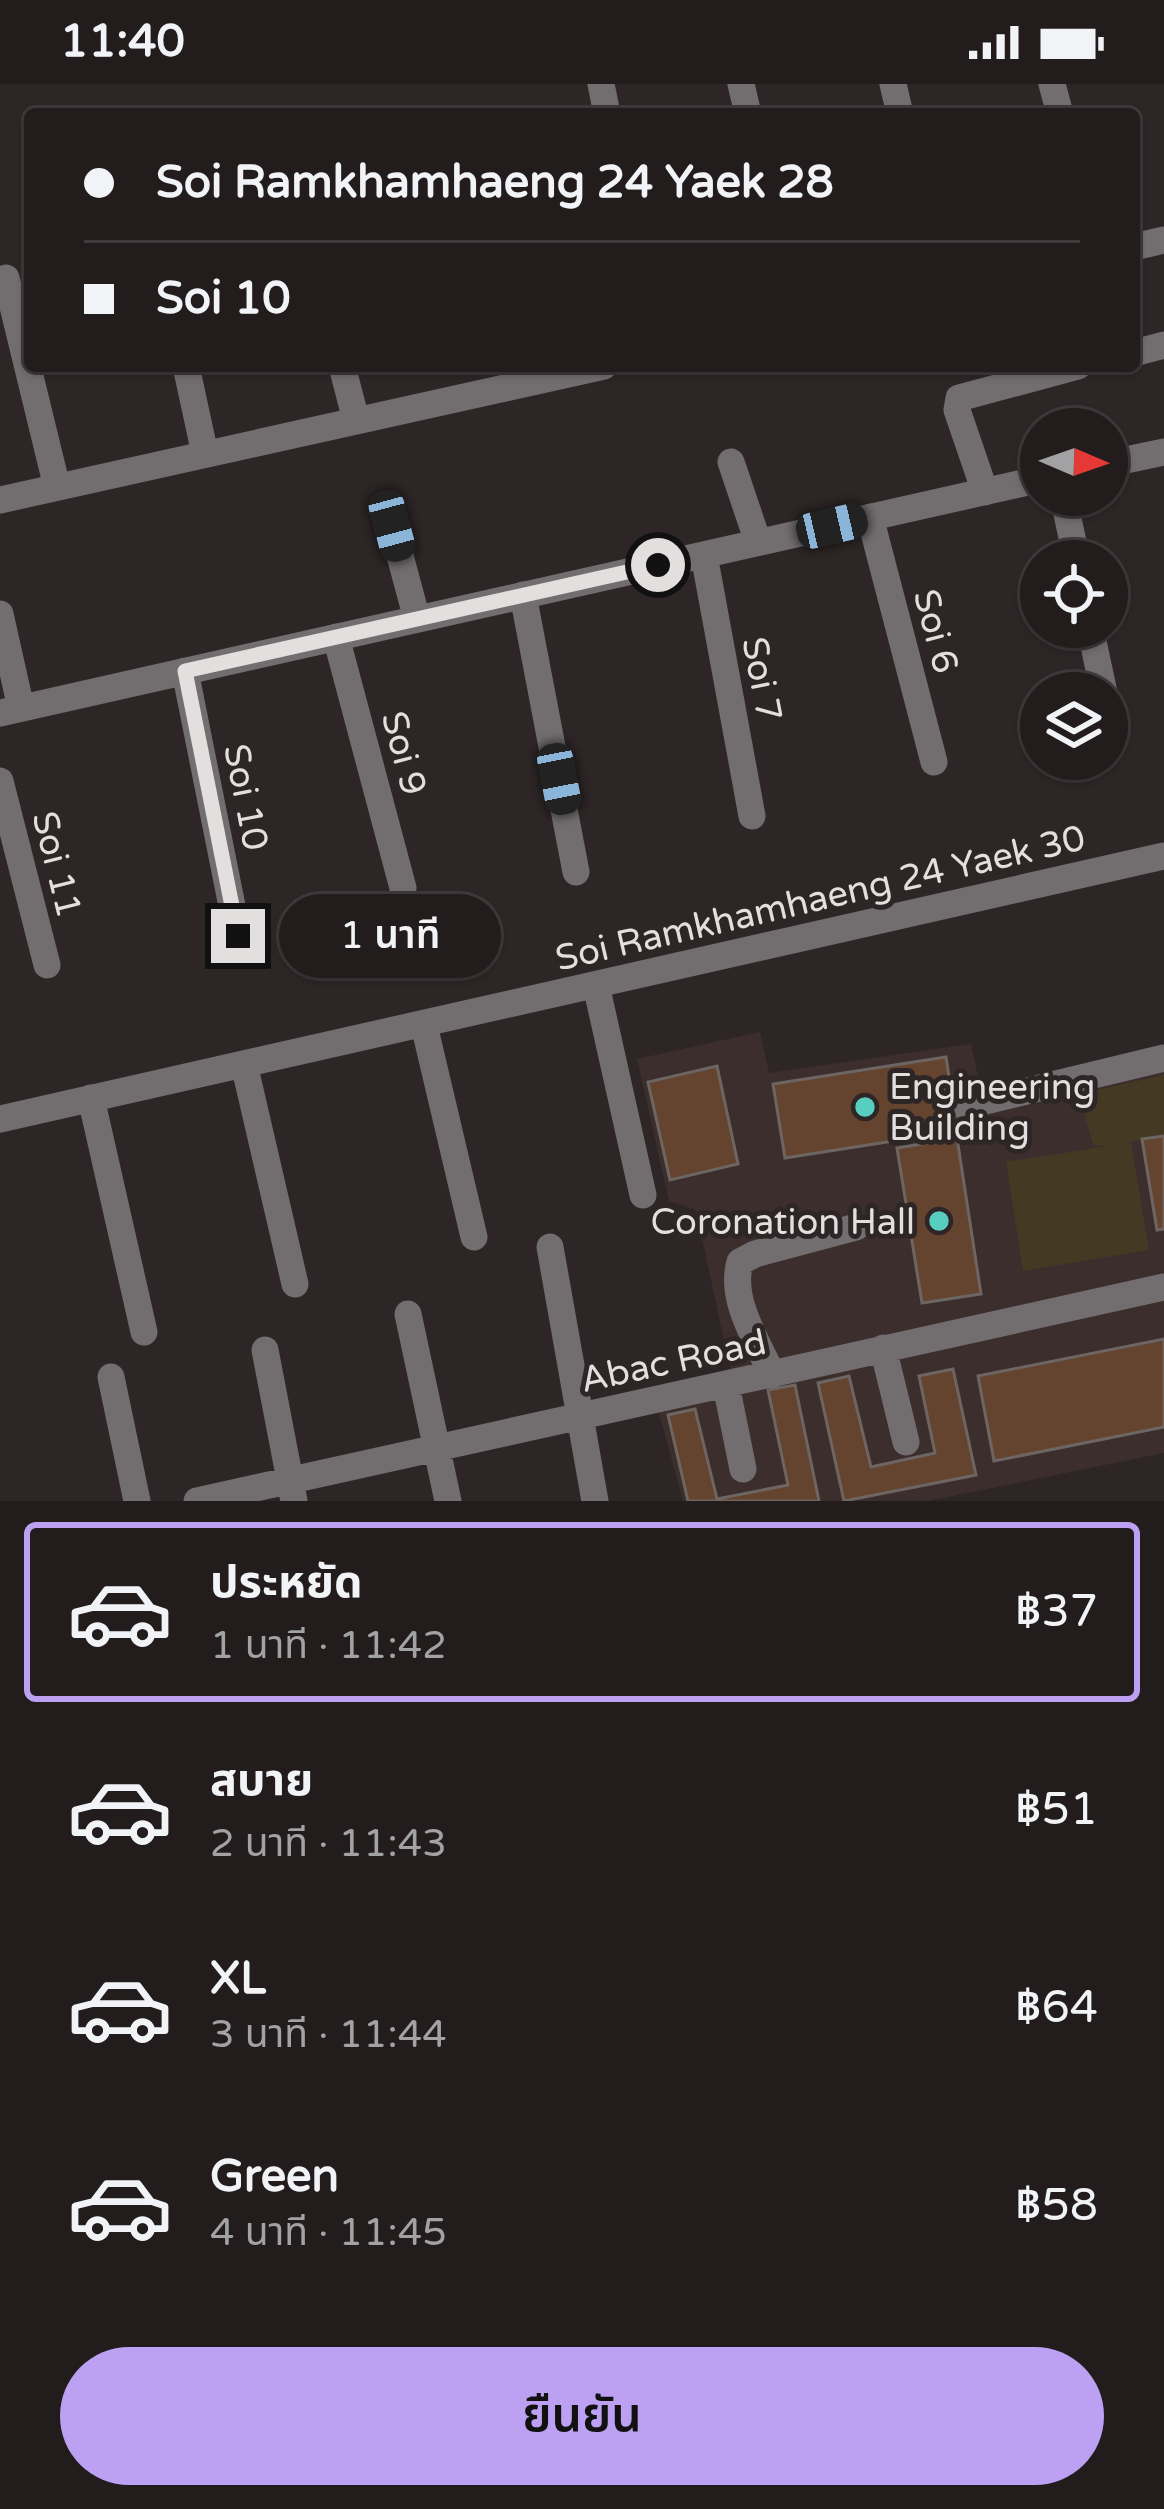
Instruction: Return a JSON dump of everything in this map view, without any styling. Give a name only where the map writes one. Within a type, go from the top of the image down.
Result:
[{"type":"street","points":[[6,278],[24,352]]},
{"type":"street","points":[[29,372],[57,487]]},
{"type":"street","points":[[187,372],[205,454]]},
{"type":"street","points":[[344,372],[356,420]]},
{"type":"street","points":[[0,500],[356,420],[497,377],[546,372]]},
{"type":"street","points":[[985,492],[957,410],[959,398],[1056,372]]},
{"type":"street","points":[[1128,460],[1164,452]]},
{"type":"street","points":[[730,462],[758,542]]},
{"type":"street","points":[[0,614],[11,710],[1020,484]]},
{"type":"street","name":"Soi 6","points":[[870,517],[934,762]]},
{"type":"street","points":[[392,526],[417,619]]},
{"type":"street","name":"Soi 7","points":[[704,555],[752,816]]},
{"type":"street","points":[[523,595],[576,872]]},
{"type":"street","name":"Soi 9","points":[[337,637],[404,888]]},
{"type":"street","name":"Soi 10","points":[[185,671],[238,936]]},
{"type":"street","name":"Soi 11","points":[[0,781],[47,964]]},
{"type":"street","name":"Soi Ramkhamhaeng 24 Yaek 30","points":[[0,1119],[1164,856]]},
{"type":"street","points":[[596,985],[643,1196]]},
{"type":"street","points":[[424,1024],[473,1237]]},
{"type":"street","points":[[964,1106],[1164,1058]]},
{"type":"street","points":[[244,1064],[295,1284]]},
{"type":"street","points":[[91,1098],[144,1332]]},
{"type":"street","points":[[772,1375],[741,1304],[735,1280],[740,1262],[856,1227]]},
{"type":"street","points":[[550,1246],[595,1501]]},
{"type":"street","name":"Abac Road","points":[[196,1501],[292,1491],[437,1448],[1164,1287]]},
{"type":"street","points":[[408,1314],[448,1501]]},
{"type":"street","points":[[884,1348],[906,1442]]},
{"type":"street","points":[[265,1350],[292,1491]]},
{"type":"street","points":[[111,1377],[137,1501]]},
{"type":"street","points":[[726,1385],[743,1469]]},
{"type":"shaded area","points":[[760,1032],[769,1073],[971,1044],[985,1110],[1164,1070],[1164,1453],[928,1501],[683,1501],[659,1413],[731,1373],[696,1210],[669,1201],[637,1059]]},
{"type":"shaded area","points":[[1164,1075],[1164,1136],[1131,1142],[1149,1250],[1023,1271],[1006,1162],[1108,1146],[1093,1145],[1079,1094]]},
{"type":"building","name":"Engineering Building","points":[[946,1057],[957,1131],[785,1158],[773,1084]]},
{"type":"building","points":[[717,1066],[738,1164],[670,1180],[648,1082]]},
{"type":"building","points":[[1164,1136],[1164,1229],[1157,1230],[1142,1139]]},
{"type":"building","name":"Coronation Hall","points":[[957,1138],[981,1294],[922,1303],[897,1148]]},
{"type":"building","points":[[1164,1339],[1164,1427],[994,1461],[978,1376]]},
{"type":"building","points":[[953,1369],[976,1475],[844,1501],[818,1383],[849,1376],[871,1467],[935,1453],[919,1376]]},
{"type":"building","points":[[795,1385],[819,1501],[688,1501],[668,1415],[695,1409],[717,1499],[788,1485],[768,1390]]},
{"type":"place","name":"Engineering Building","points":[[865,1107]]},
{"type":"place","name":"Coronation Hall","points":[[939,1221]]},
{"type":"route","points":[[238,936],[185,671],[658,565]]}]
